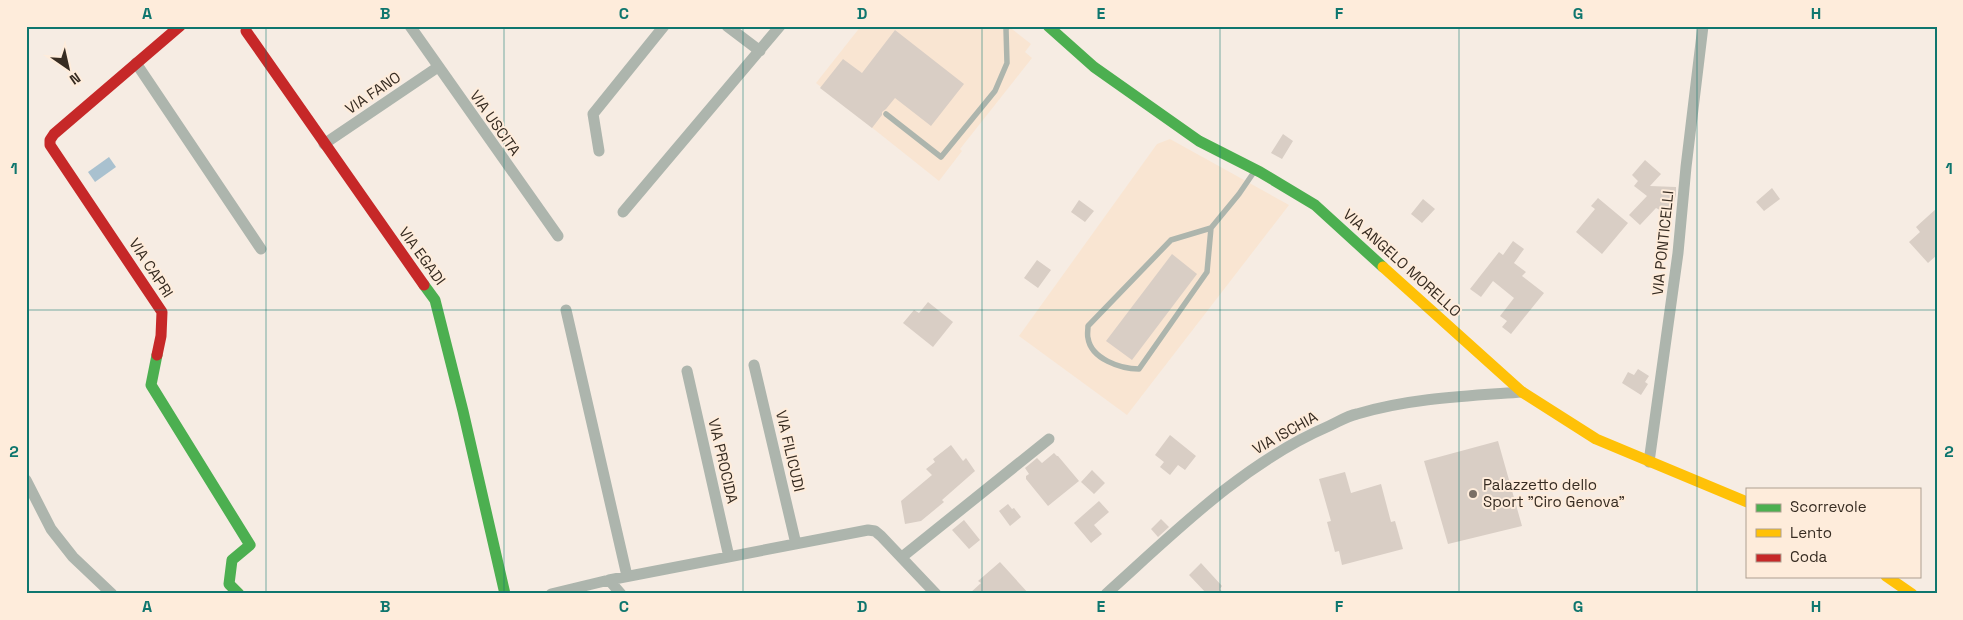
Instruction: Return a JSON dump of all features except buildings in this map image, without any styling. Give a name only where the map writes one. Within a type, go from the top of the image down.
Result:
[{"type":"street","name":"VIA CAPRI","points":[[180,26],[54,134],[50,140],[50,145],[162,312],[161,336],[152,385],[250,545],[232,560],[229,584],[239,594]]},
{"type":"street","name":"VIA USCITA","points":[[410,26],[558,236]]},
{"type":"street","points":[[599,151],[593,114],[664,26]]},
{"type":"street","points":[[727,26],[760,51]]},
{"type":"street","points":[[623,212],[780,26]]},
{"type":"street","name":"VIA ANGELO MORELLO","points":[[1048,26],[1094,67],[1191,135],[1315,205],[1522,392],[1596,438],[1746,502]]},
{"type":"street","name":"VIA PONTICELLI","points":[[1649,462],[1678,253],[1686,167],[1704,26]]},
{"type":"street","name":"VIA EGADI","points":[[246,31],[435,300],[463,411],[505,594]]},
{"type":"street","points":[[136,62],[260,249]]},
{"type":"street","name":"VIA FANO","points":[[324,144],[438,67]]},
{"type":"street","points":[[566,310],[627,576]]},
{"type":"street","name":"VIA FILICUDI","points":[[754,365],[796,544]]},
{"type":"street","name":"VIA PROCIDA","points":[[687,371],[729,557]]},
{"type":"street","name":"VIA ISCHIA","points":[[1106,594],[1179,528],[1249,470],[1306,436],[1356,414],[1416,400],[1522,392]]},
{"type":"street","points":[[902,558],[1049,439]]},
{"type":"street","points":[[26,480],[51,529],[73,557],[112,594]]},
{"type":"street","points":[[551,594],[627,576],[868,530],[875,531],[882,536],[936,594]]},
{"type":"street","points":[[1881,578],[1896,594]]},
{"type":"street","points":[[1889,578],[1912,594]]},
{"type":"street","points":[[609,580],[621,594]]},
{"type":"lane","points":[[886,114],[941,157],[995,92],[1007,63],[1006,28],[1008,26]]},
{"type":"lane","points":[[1211,228],[1207,272],[1139,369],[1126,369],[1110,363],[1094,351],[1088,339],[1088,326],[1171,240],[1211,228],[1239,194],[1255,170]]},
{"type":"shaded area","points":[[861,26],[1008,26],[1031,44],[1025,52],[1032,58],[960,149],[962,151],[939,181],[816,83]]},
{"type":"shaded area","points":[[1170,139],[1289,205],[1127,415],[1019,336],[1157,144]]},
{"type":"water","points":[[109,157],[116,167],[95,182],[88,172]]},
{"type":"traffic: fast","points":[[1048,26],[1094,67],[1199,141],[1260,172],[1315,205],[1383,267]]},
{"type":"traffic: fast","points":[[424,285],[435,300],[463,411],[505,594]]},
{"type":"traffic: fast","points":[[157,355],[151,385],[250,545],[232,560],[229,584],[239,594]]},
{"type":"traffic: slow","points":[[1383,267],[1522,392],[1596,439],[1746,502]]},
{"type":"traffic: slow","points":[[1889,578],[1912,594]]},
{"type":"traffic: jam","points":[[157,355],[161,336],[162,312],[50,145],[50,140],[54,134],[180,26]]},
{"type":"traffic: jam","points":[[246,31],[424,285]]},
{"type":"place","name":"Palazzetto dello Sport \"Ciro Genova\"","points":[[1473,494]]}]
